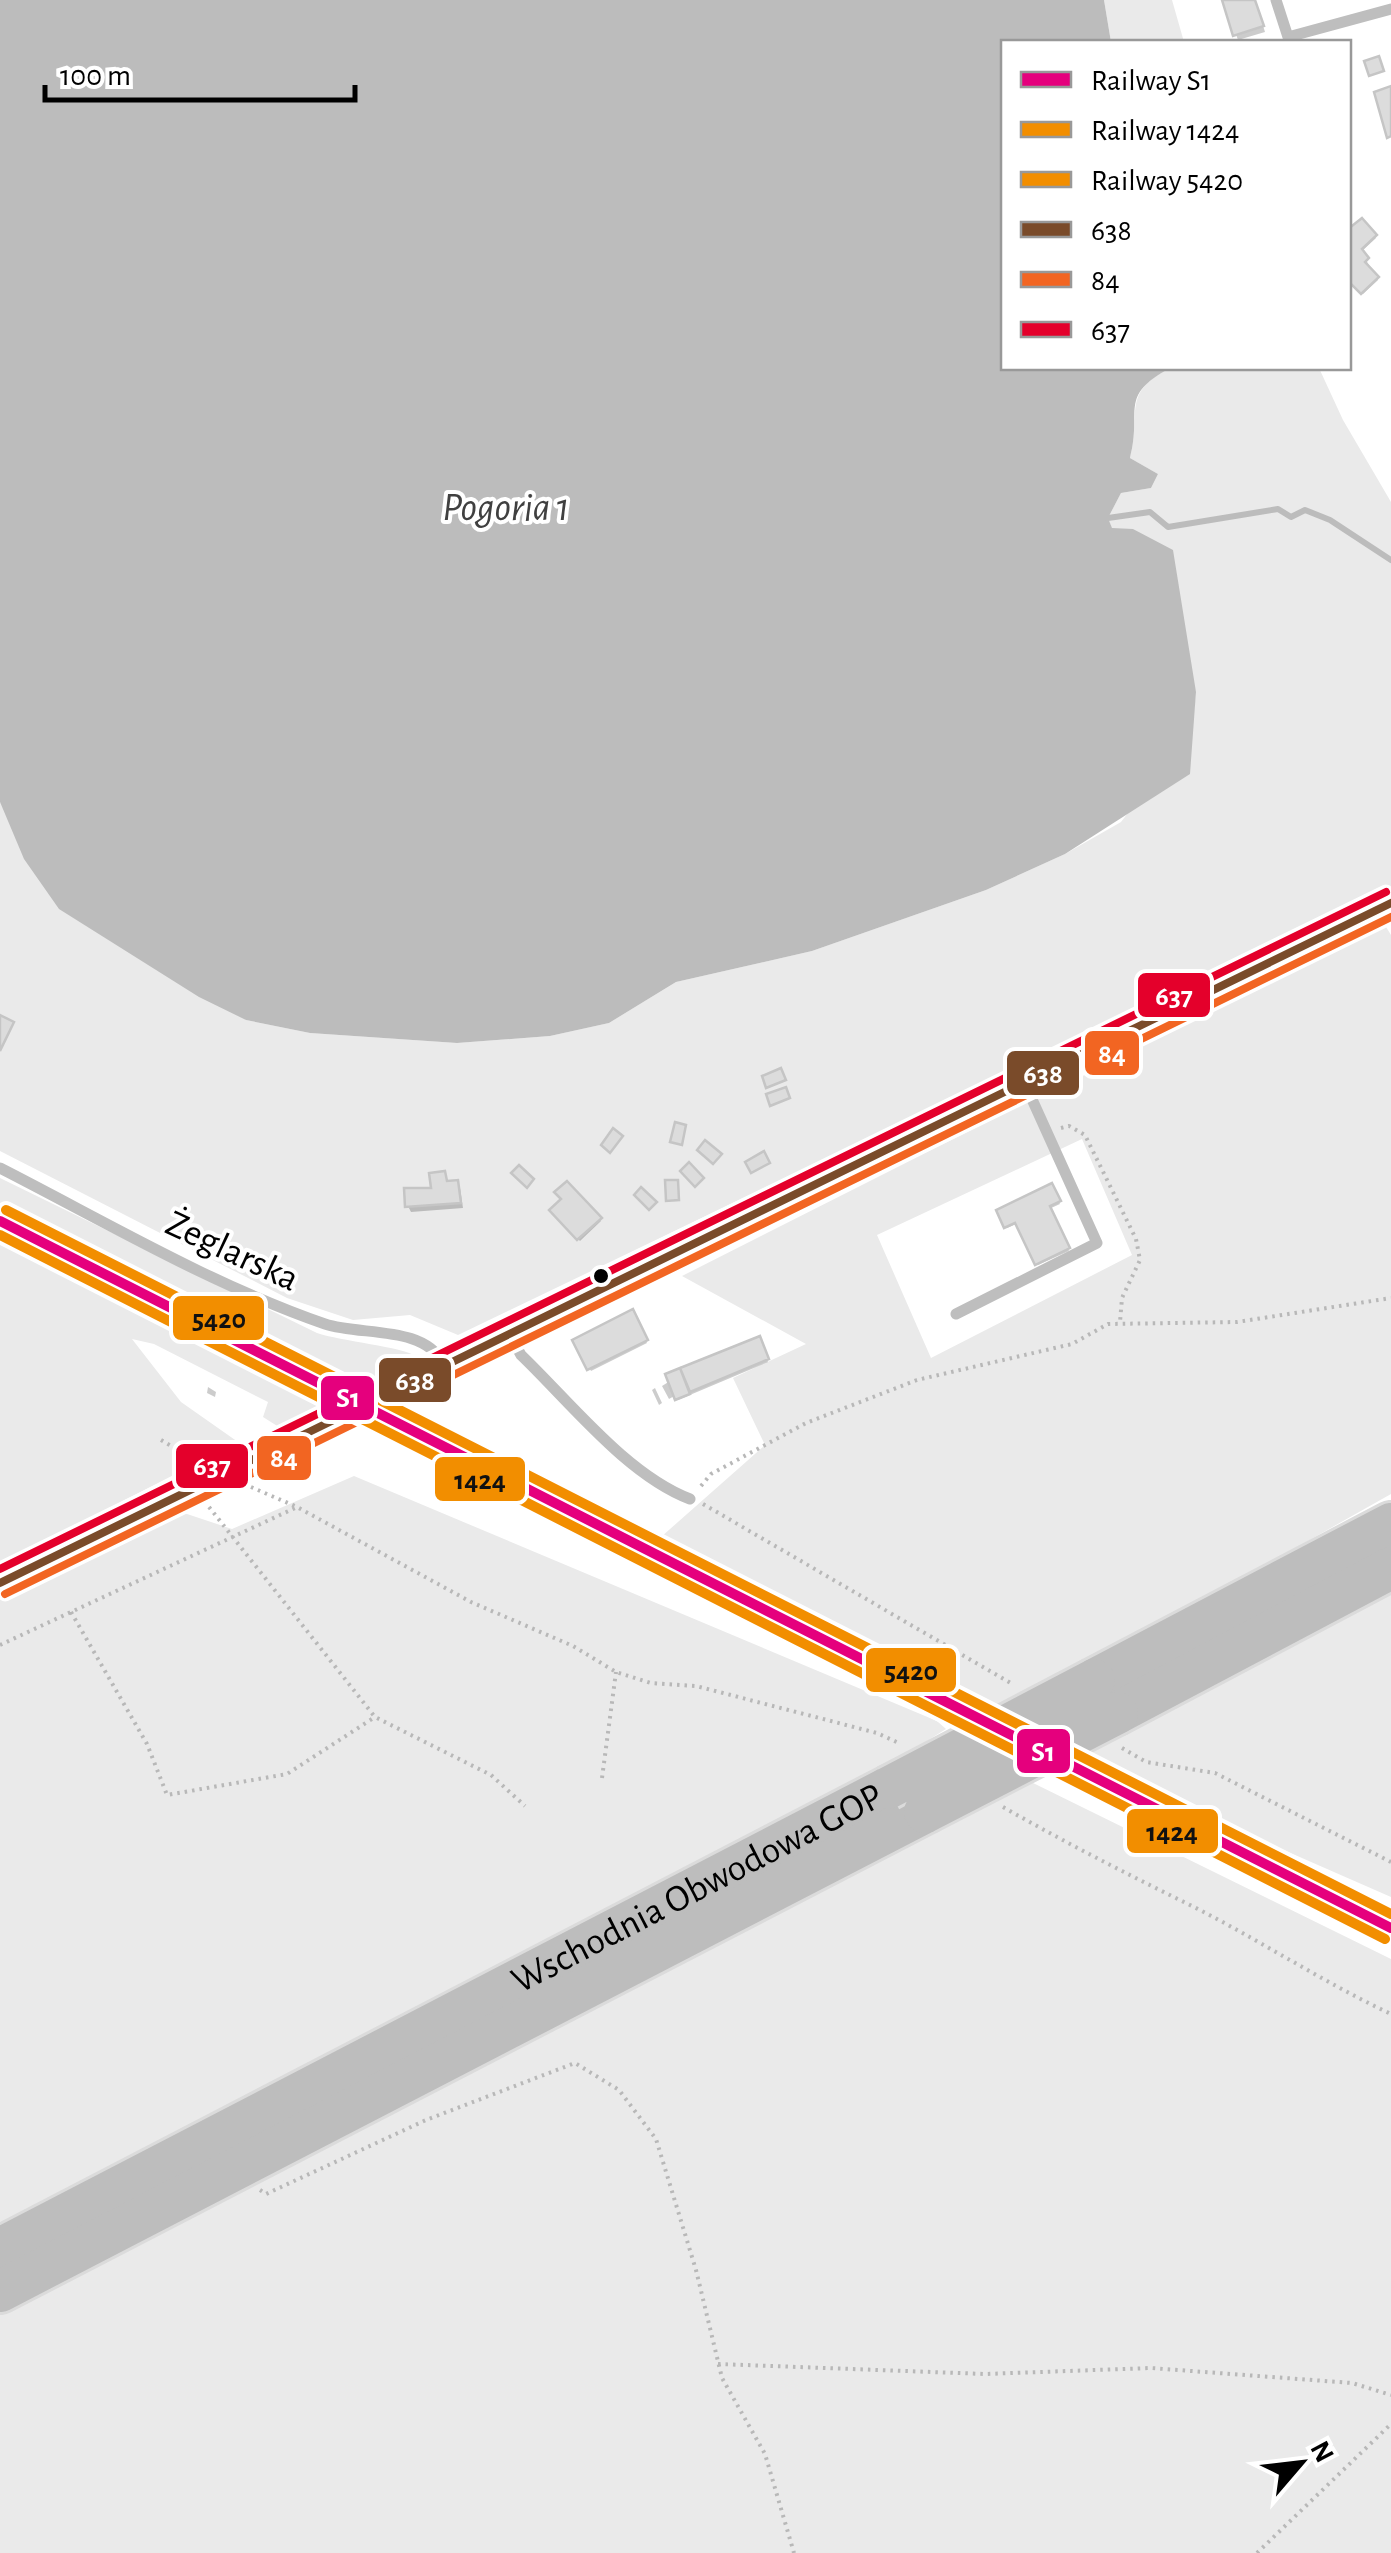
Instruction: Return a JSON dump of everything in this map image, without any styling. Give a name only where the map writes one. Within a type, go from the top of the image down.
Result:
[{"type":"highway","name":"Wschodnia Obwodowa GOP","points":[[0,2291],[926,1812],[1105,1696],[1391,1524]]},
{"type":"highway","name":"Wschodnia Obwodowa GOP","points":[[0,2249],[888,1788],[1391,1568]]},
{"type":"street","points":[[0,1584],[1024,1082],[1389,908]]},
{"type":"lane","points":[[1276,0],[1288,37],[1391,8]]},
{"type":"lane","points":[[956,1314],[1097,1243],[1024,1082]]},
{"type":"lane","name":"Żeglarska","points":[[0,1168],[284,1308],[344,1329],[418,1340],[434,1348],[444,1365]]},
{"type":"lane","points":[[509,1333],[521,1355],[626,1460],[666,1490],[690,1499]]},
{"type":"path","points":[[1046,1130],[1069,1126],[1085,1135],[1136,1238],[1140,1260],[1122,1298],[1120,1324]]},
{"type":"path","points":[[690,1499],[711,1474],[806,1423],[917,1380],[1072,1344],[1088,1331],[1120,1324],[1237,1322],[1391,1298]]},
{"type":"path","points":[[160,1440],[207,1481],[232,1537],[375,1717],[492,1775],[525,1806]]},
{"type":"path","points":[[207,1481],[297,1507],[471,1602],[573,1646],[616,1672],[650,1683],[696,1686],[877,1733],[908,1748]]},
{"type":"path","points":[[0,1645],[297,1507]]},
{"type":"path","points":[[71,1612],[147,1744],[167,1795],[286,1774],[375,1717]]},
{"type":"path","points":[[602,1778],[616,1672]]},
{"type":"path","points":[[992,1800],[1118,1873],[1196,1908],[1323,1982],[1391,2014]]},
{"type":"path","points":[[232,2170],[266,2194],[426,2120],[575,2063],[618,2090],[656,2139],[696,2270],[722,2378],[764,2454],[794,2553]]},
{"type":"path","points":[[718,2364],[985,2374],[1152,2368],[1352,2383],[1391,2395]]},
{"type":"path","points":[[1257,2553],[1391,2424]]},
{"type":"shaded area","points":[[1104,0],[1172,0],[1183,40],[1111,40]]},
{"type":"shaded area","points":[[1166,370],[1320,370],[1343,420],[1391,502],[1391,887],[458,1335],[410,1315],[353,1320],[287,1298],[0,1151],[0,802],[246,1020],[310,1033],[457,1043],[550,1036],[609,1023],[676,982],[812,951],[986,890],[1065,854],[1121,822],[1192,730],[1196,692],[1133,529],[1112,529],[1108,518],[1121,493],[1151,488],[1158,474],[1130,458],[1136,406],[1144,386]]},
{"type":"shaded area","points":[[1383,922],[1391,935],[1391,1494],[1086,1666],[989,1708],[661,1537],[765,1445],[733,1378],[806,1344],[682,1276]],"holes":[[[1082,1139],[1132,1255],[931,1358],[877,1235]]]},
{"type":"shaded area","points":[[0,1178],[317,1333],[409,1353],[415,1356],[414,1366],[392,1379],[388,1372],[348,1393],[0,1215]]},
{"type":"shaded area","points":[[0,1243],[322,1406],[299,1417],[302,1424],[282,1429],[263,1417],[268,1402],[154,1344],[132,1339],[181,1402],[238,1442],[0,1564]]},
{"type":"shaded area","points":[[354,1476],[937,1721],[946,1729],[866,1779],[0,2226],[0,1598],[175,1510],[232,1529]]},
{"type":"shaded area","points":[[1391,1589],[1391,1897],[1074,1758]]},
{"type":"shaded area","points":[[1027,1780],[1391,1959],[1391,2553],[0,2553],[0,2314],[921,1831]]},
{"type":"water","name":"Pogoria 1","points":[[0,0],[1104,0],[1111,40],[1001,40],[1001,370],[1167,370],[1137,397],[1130,458],[1158,474],[1151,488],[1121,493],[1108,518],[1112,528],[1133,529],[1173,550],[1196,692],[1190,774],[1065,854],[986,890],[812,951],[676,982],[609,1023],[550,1036],[457,1043],[310,1033],[246,1020],[199,997],[59,909],[24,859],[0,802]]},
{"type":"building","points":[[1222,0],[1255,0],[1264,26],[1233,36]]},
{"type":"building","points":[[1379,56],[1384,71],[1369,76],[1364,61]]},
{"type":"building","points":[[1391,86],[1391,136],[1387,138],[1374,92]]},
{"type":"building","points":[[1362,218],[1377,235],[1362,249],[1369,258],[1365,262],[1379,277],[1361,294],[1351,284],[1351,227]]},
{"type":"building","points":[[0,1015],[14,1022],[0,1051]]},
{"type":"building","points":[[781,1068],[786,1080],[766,1088],[762,1076]]},
{"type":"building","points":[[786,1087],[790,1098],[770,1106],[766,1094]]},
{"type":"building","points":[[675,1122],[686,1125],[682,1145],[670,1142]]},
{"type":"building","points":[[613,1128],[623,1136],[610,1153],[601,1145]]},
{"type":"building","points":[[705,1140],[722,1154],[713,1164],[697,1150]]},
{"type":"building","points":[[764,1151],[770,1163],[751,1173],[745,1162]]},
{"type":"building","points":[[689,1162],[704,1178],[695,1187],[680,1171]]},
{"type":"building","points":[[519,1165],[534,1179],[527,1188],[511,1173]]},
{"type":"building","points":[[445,1171],[447,1181],[458,1180],[461,1203],[405,1207],[404,1188],[431,1188],[429,1173]]},
{"type":"building","points":[[665,1180],[678,1180],[679,1200],[666,1201]]},
{"type":"building","points":[[567,1181],[602,1218],[577,1240],[549,1210],[561,1199],[554,1192]]},
{"type":"building","points":[[1052,1183],[1061,1201],[1050,1206],[1070,1248],[1035,1265],[1015,1223],[1004,1228],[996,1210]]},
{"type":"building","points":[[641,1187],[657,1202],[649,1210],[634,1195]]},
{"type":"building","points":[[633,1309],[648,1340],[587,1370],[572,1340]]},
{"type":"building","points":[[760,1336],[769,1359],[690,1392],[680,1368]]},
{"type":"building","points":[[680,1368],[690,1394],[675,1400],[665,1374]]},
{"type":"waterway","points":[[1108,518],[1150,512],[1168,527],[1278,509],[1291,517],[1305,510],[1330,520],[1391,560]]},
{"type":"rail line","name":"5420","points":[[6,1210],[1391,1914]]},
{"type":"rail line","name":"S1","points":[[0,1221],[1391,1928]]},
{"type":"rail line","name":"1424","points":[[0,1235],[1385,1939]]},
{"type":"transit line","name":"637","points":[[0,1569],[1386,892]]},
{"type":"transit line","name":"638","points":[[0,1583],[1391,903]]},
{"type":"transit line","name":"84","points":[[5,1594],[1391,917]]}]
